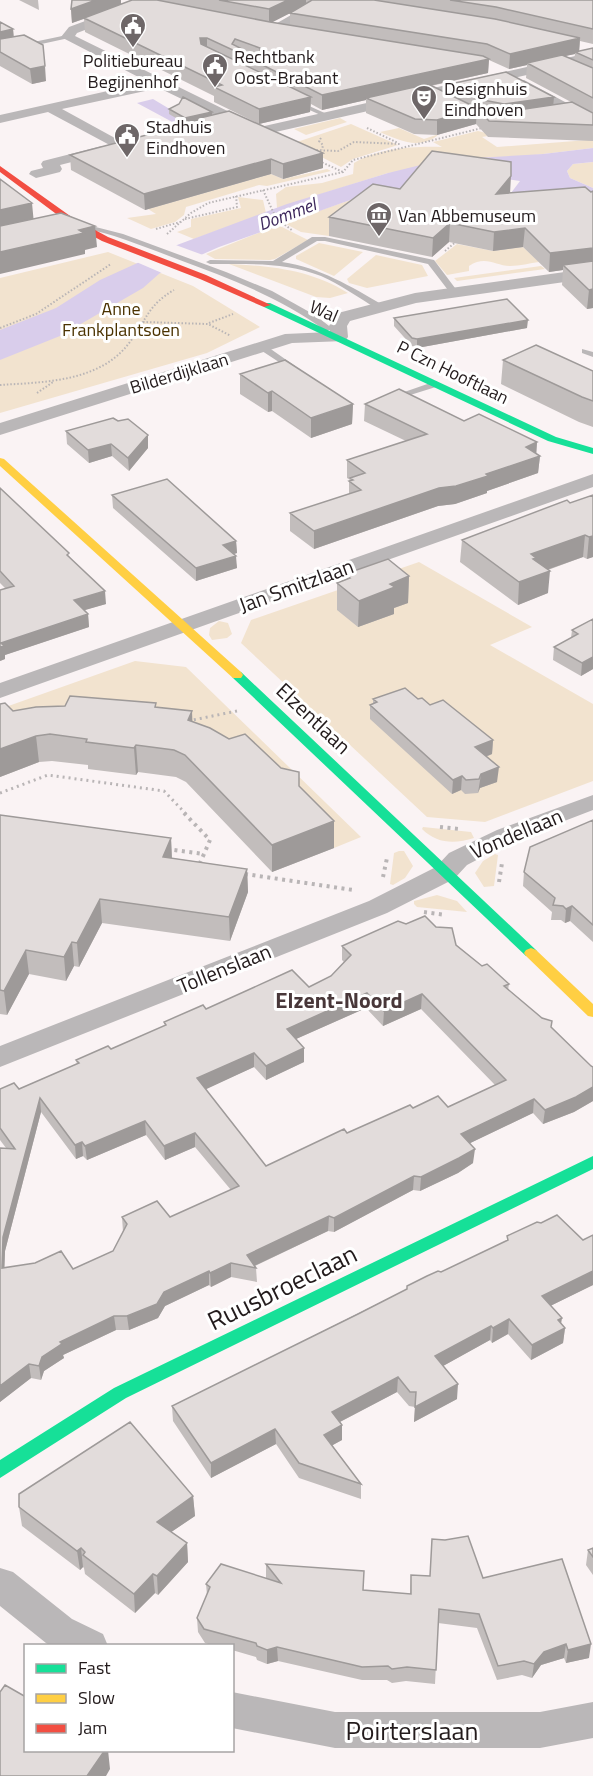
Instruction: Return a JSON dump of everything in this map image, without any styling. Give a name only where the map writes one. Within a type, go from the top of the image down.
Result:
[{"type":"street","points":[[127,9],[72,30],[67,37],[258,132],[593,56]]},
{"type":"street","points":[[293,34],[265,29],[305,11]]},
{"type":"street","points":[[575,46],[593,50]]},
{"type":"street","points":[[486,65],[593,123]]},
{"type":"street","points":[[0,118],[162,84]]},
{"type":"street","points":[[140,88],[158,98]]},
{"type":"street","points":[[430,93],[449,102]]},
{"type":"street","points":[[50,108],[119,146]]},
{"type":"street","points":[[549,114],[572,111]]},
{"type":"street","points":[[210,124],[231,119]]},
{"type":"street","points":[[36,174],[55,169],[48,164],[137,142]]},
{"type":"street","name":"Wal","points":[[0,168],[73,222],[105,239],[184,264],[339,337]]},
{"type":"street","points":[[53,227],[73,222]]},
{"type":"street","points":[[339,337],[338,326],[344,317],[415,298],[593,273]]},
{"type":"street","name":"Bilderdijklaan","points":[[0,429],[252,346],[301,336],[339,337]]},
{"type":"street","name":"P Czn Hooftlaan","points":[[339,337],[552,439],[593,451]]},
{"type":"street","name":"P Czn Hooftlaan","points":[[552,439],[578,457],[593,464]]},
{"type":"street","name":"Elzentlaan","points":[[0,461],[184,625],[593,1012]]},
{"type":"street","name":"Jan Smitzlaan","points":[[0,691],[593,480]]},
{"type":"street","name":"Vondellaan","points":[[446,873],[458,859],[506,835],[593,802]]},
{"type":"street","name":"Tollenslaan","points":[[0,1058],[378,907],[446,873]]},
{"type":"street","name":"Ruusbroeclaan","points":[[0,1470],[120,1393],[593,1162]]},
{"type":"street","points":[[0,1584],[59,1631],[86,1644]]},
{"type":"street","name":"Poirterslaan","points":[[234,1710],[335,1730],[540,1730],[593,1720]]},
{"type":"lane","points":[[0,51],[67,37]]},
{"type":"lane","points":[[555,64],[575,72]]},
{"type":"lane","points":[[293,100],[332,115]]},
{"type":"lane","points":[[275,263],[315,238],[325,239],[431,262],[453,292]]},
{"type":"lane","points":[[210,262],[275,263],[307,270],[336,280],[380,307]]},
{"type":"lane","name":"Wal","points":[[184,264],[269,294],[314,316],[339,337]]},
{"type":"lane","points":[[314,316],[344,317]]},
{"type":"lane","points":[[252,346],[291,366]]},
{"type":"lane","points":[[384,400],[436,384]]},
{"type":"path","points":[[332,115],[404,146]]},
{"type":"path","points":[[165,235],[195,209],[236,195],[343,172],[353,160],[484,127]]},
{"type":"path","points":[[316,134],[322,136],[319,141],[323,145],[322,150]]},
{"type":"path","points":[[304,150],[338,151],[354,142],[400,144]]},
{"type":"path","points":[[314,159],[343,172]]},
{"type":"path","points":[[263,190],[273,214],[285,227],[295,232]]},
{"type":"path","points":[[185,219],[237,207],[236,195]]},
{"type":"path","points":[[454,244],[462,237]]},
{"type":"path","points":[[0,328],[36,314],[120,260]]},
{"type":"path","points":[[0,384],[55,380],[104,365],[122,353],[143,322],[148,308],[178,288]]},
{"type":"path","points":[[143,322],[208,324],[238,312]]},
{"type":"path","points":[[208,324],[252,346]]},
{"type":"path","points":[[183,721],[212,717],[265,701]]},
{"type":"path","points":[[0,793],[48,776],[164,791],[210,840],[198,867],[210,869]]},
{"type":"path","points":[[159,848],[204,854]]},
{"type":"path","points":[[233,872],[350,888],[378,907]]},
{"type":"green space","points":[[340,118],[347,122],[306,135],[294,129]]},
{"type":"green space","points":[[351,124],[398,145],[353,159],[341,167],[294,143]]},
{"type":"green space","points":[[399,128],[424,139],[439,134],[425,142],[417,143],[402,141],[380,132]]},
{"type":"green space","points":[[478,131],[494,135],[482,137],[497,147],[593,140],[593,148],[388,173],[277,208],[276,194],[286,187],[322,183],[353,174],[354,163],[374,154],[408,148],[442,147],[433,142]]},
{"type":"green space","points":[[593,162],[593,188],[570,178],[567,171],[573,164]]},
{"type":"green space","points":[[327,169],[331,171],[267,186],[259,185],[186,207],[184,215],[175,222],[151,229],[127,218],[156,214],[148,209],[271,174],[283,179]]},
{"type":"green space","points":[[238,197],[263,200],[266,213],[194,239],[177,232],[191,227],[191,219],[241,208]]},
{"type":"green space","points":[[375,198],[329,236],[301,232],[284,223],[353,199]]},
{"type":"green space","points":[[278,225],[308,240],[270,260],[215,259],[206,254]]},
{"type":"green space","points":[[319,243],[363,252],[334,276],[296,259],[296,256]]},
{"type":"green space","points":[[457,244],[493,251],[523,247],[539,262],[505,266],[480,261],[469,266],[469,271],[447,275],[435,261]]},
{"type":"green space","name":"Anne Frankplantsoen","points":[[108,252],[193,286],[260,327],[207,353],[0,413],[0,278]]},
{"type":"green space","points":[[376,255],[422,265],[428,276],[367,288],[349,283],[347,279]]},
{"type":"green space","points":[[229,264],[261,266],[305,274],[348,293],[330,298],[316,297]]},
{"type":"green space","points":[[541,266],[545,269],[457,281],[454,278]]},
{"type":"green space","points":[[419,562],[532,627],[490,645],[593,704],[593,781],[485,822],[427,817],[241,643],[251,620]]},
{"type":"green space","points":[[219,621],[228,623],[232,634],[227,638],[212,640],[209,635],[210,628]]},
{"type":"green space","points":[[135,661],[186,667],[361,837],[334,848],[246,760],[72,722],[0,709]]},
{"type":"green space","points":[[423,827],[471,832],[474,838],[453,842],[440,840],[428,834],[422,829]]},
{"type":"green space","points":[[404,851],[413,866],[405,878],[393,885],[390,884],[394,853]]},
{"type":"green space","points":[[495,854],[498,855],[494,886],[484,887],[475,873],[483,861]]},
{"type":"green space","points":[[437,895],[457,901],[467,912],[417,907],[414,904],[414,901]]},
{"type":"water","points":[[153,99],[173,111],[200,120],[178,125],[137,103]]},
{"type":"water","name":"Dommel","points":[[593,148],[593,162],[573,164],[567,171],[570,178],[593,188],[593,201],[484,229],[520,181],[432,169],[402,204],[375,198],[353,199],[219,247],[160,273],[143,288],[60,336],[0,360],[0,330],[56,308],[100,280],[177,245],[287,204],[388,173],[441,160],[543,154]]},
{"type":"pier","points":[[173,244],[203,255],[162,273],[134,261]]},
{"type":"building","points":[[72,0],[96,0],[71,9]]},
{"type":"building","points":[[132,0],[157,0],[270,22],[483,56],[489,59],[322,95],[247,57],[261,53],[260,48],[235,39],[232,44],[244,50],[237,52],[207,38],[200,38],[201,44],[311,97],[259,109],[214,87],[222,85],[84,18]]},
{"type":"building","points":[[219,0],[288,0],[269,9]]},
{"type":"building","points":[[312,0],[374,0],[495,19],[580,38],[510,54],[487,44],[290,13]]},
{"type":"building","points":[[450,0],[593,0],[593,29],[496,7]]},
{"type":"building","points":[[0,22],[13,29],[0,32]]},
{"type":"building","points":[[24,35],[43,45],[45,66],[30,69],[0,52],[0,39]]},
{"type":"building","points":[[593,48],[593,60],[575,52]]},
{"type":"building","points":[[562,55],[593,68],[593,98],[527,63]]},
{"type":"building","points":[[506,72],[554,97],[504,104],[483,100],[450,84]]},
{"type":"building","points":[[428,84],[473,106],[504,112],[572,102],[593,113],[593,125],[489,121],[477,108],[437,120],[415,119],[366,98]]},
{"type":"building","points":[[183,97],[212,112],[185,118],[169,109],[179,104]]},
{"type":"building","points":[[229,111],[323,153],[283,164],[271,159],[144,194],[70,155],[204,120],[200,118]]},
{"type":"building","points":[[432,151],[511,162],[511,176],[496,194],[585,187],[593,191],[593,248],[550,253],[525,228],[494,232],[450,223],[433,238],[329,217],[373,184],[400,189]]},
{"type":"building","points":[[0,179],[32,203],[0,210]]},
{"type":"building","points":[[61,213],[95,226],[79,230],[84,233],[0,252],[0,226]]},
{"type":"building","points":[[593,261],[593,289],[589,290],[563,265]]},
{"type":"building","points":[[507,299],[528,320],[417,339],[412,338],[394,318]]},
{"type":"building","points":[[536,345],[593,371],[593,401],[503,360]]},
{"type":"building","points":[[285,360],[353,404],[311,418],[272,391],[268,393],[240,374]]},
{"type":"building","points":[[399,389],[464,421],[479,414],[537,442],[526,447],[540,456],[486,474],[488,476],[456,486],[439,488],[314,531],[290,513],[361,490],[349,481],[353,480],[350,478],[365,473],[347,460],[427,434],[365,404]]},
{"type":"building","points":[[113,418],[118,421],[128,419],[148,435],[128,458],[111,444],[88,450],[66,431]]},
{"type":"building","points":[[167,479],[236,541],[223,545],[236,556],[196,568],[112,495]]},
{"type":"building","points":[[0,488],[69,553],[67,555],[105,591],[74,600],[88,614],[1,643],[4,646],[0,647],[0,590],[14,586],[0,571]]},
{"type":"building","points":[[593,495],[593,536],[585,535],[531,554],[536,558],[533,559],[550,571],[519,582],[462,540],[567,500],[570,503]]},
{"type":"building","points":[[388,559],[409,576],[390,584],[395,587],[359,601],[337,583],[350,578],[345,574]]},
{"type":"building","points":[[593,619],[593,657],[582,663],[554,647],[578,634],[572,630]]},
{"type":"building","points":[[405,688],[430,705],[443,700],[493,740],[475,747],[499,767],[481,774],[479,779],[466,780],[462,776],[453,780],[370,705],[377,702],[373,699]]},
{"type":"building","points":[[70,696],[156,703],[155,707],[192,711],[188,720],[210,728],[229,739],[245,734],[281,768],[299,772],[299,786],[334,821],[272,845],[185,755],[174,750],[86,742],[87,739],[50,734],[36,736],[0,749],[0,704],[5,703],[13,711],[65,706]]},
{"type":"building","points":[[0,815],[171,838],[163,857],[247,869],[229,917],[100,899],[77,943],[72,942],[64,957],[26,950],[4,991],[0,990]]},
{"type":"building","points":[[593,820],[593,925],[572,906],[566,909],[563,906],[553,905],[555,898],[524,872],[530,847]]},
{"type":"building","points":[[425,916],[436,927],[452,928],[456,945],[482,966],[487,964],[509,984],[504,986],[542,1018],[552,1021],[551,1027],[593,1067],[593,1087],[545,1110],[534,1099],[461,1134],[475,1149],[421,1177],[414,1176],[334,1218],[329,1216],[247,1255],[256,1268],[231,1263],[210,1273],[209,1271],[164,1292],[157,1304],[127,1316],[114,1316],[60,1342],[62,1344],[42,1357],[39,1366],[29,1364],[0,1386],[0,1148],[15,1149],[0,1128],[0,1089],[14,1083],[19,1089],[79,1063],[76,1060],[108,1046],[111,1049],[166,1025],[164,1022],[203,1005],[206,1009],[292,970],[309,987],[331,976],[351,955],[342,946],[398,921],[406,924]],"holes":[[[367,993],[384,1011],[422,994],[506,1080],[448,1107],[438,1096],[413,1108],[410,1105],[347,1133],[344,1129],[266,1166],[197,1078],[254,1053],[266,1066],[304,1048],[287,1029]],[[40,1098],[75,1145],[82,1142],[85,1146],[145,1121],[164,1146],[195,1133],[239,1186],[170,1217],[157,1201],[122,1217],[127,1224],[113,1251],[73,1269],[61,1251],[35,1263],[2,1268],[3,1237]]]},
{"type":"building","points":[[557,1215],[583,1240],[593,1235],[593,1271],[542,1296],[562,1318],[558,1320],[565,1328],[532,1345],[509,1319],[435,1356],[458,1384],[415,1407],[416,1392],[410,1392],[398,1377],[332,1412],[342,1425],[324,1435],[361,1484],[299,1463],[275,1429],[211,1463],[172,1406],[358,1314],[427,1276],[441,1272],[508,1240],[507,1236]]},
{"type":"building","points":[[130,1422],[193,1496],[157,1522],[187,1543],[157,1576],[153,1574],[134,1594],[83,1555],[85,1552],[81,1548],[77,1551],[19,1507],[19,1494]]},
{"type":"building","points":[[468,1536],[483,1578],[562,1559],[591,1644],[568,1650],[566,1644],[544,1652],[534,1664],[524,1661],[498,1666],[479,1614],[439,1609],[436,1670],[407,1667],[392,1669],[388,1666],[362,1667],[277,1647],[267,1650],[257,1646],[256,1643],[204,1629],[197,1618],[210,1587],[206,1584],[221,1564],[281,1583],[266,1564],[364,1571],[363,1590],[411,1594],[411,1575],[430,1576],[432,1539],[445,1540]]},
{"type":"building","points":[[5,1685],[24,1696],[24,1752],[104,1752],[87,1776],[0,1776],[0,1692]]},
{"type":"traffic: fast","points":[[267,305],[552,439],[593,451]]},
{"type":"traffic: fast","points":[[237,675],[531,953]]},
{"type":"traffic: fast","points":[[0,1470],[120,1393],[593,1162]]},
{"type":"traffic: slow","points":[[0,461],[237,675]]},
{"type":"traffic: slow","points":[[531,953],[593,1012]]},
{"type":"traffic: jam","points":[[0,168],[70,220],[105,239],[267,305]]},
{"type":"place","name":"Politiebureau Begijnenhof","points":[[133,49]]},
{"type":"place","name":"Rechtbank Oost-Brabant","points":[[215,89]]},
{"type":"place","name":"Designhuis Eindhoven","points":[[424,121]]},
{"type":"place","name":"Stadhuis Eindhoven","points":[[127,159]]},
{"type":"place","name":"Van Abbemuseum","points":[[379,238]]},
{"type":"district","name":"Elzent-Noord","points":[[339,1000]]}]
